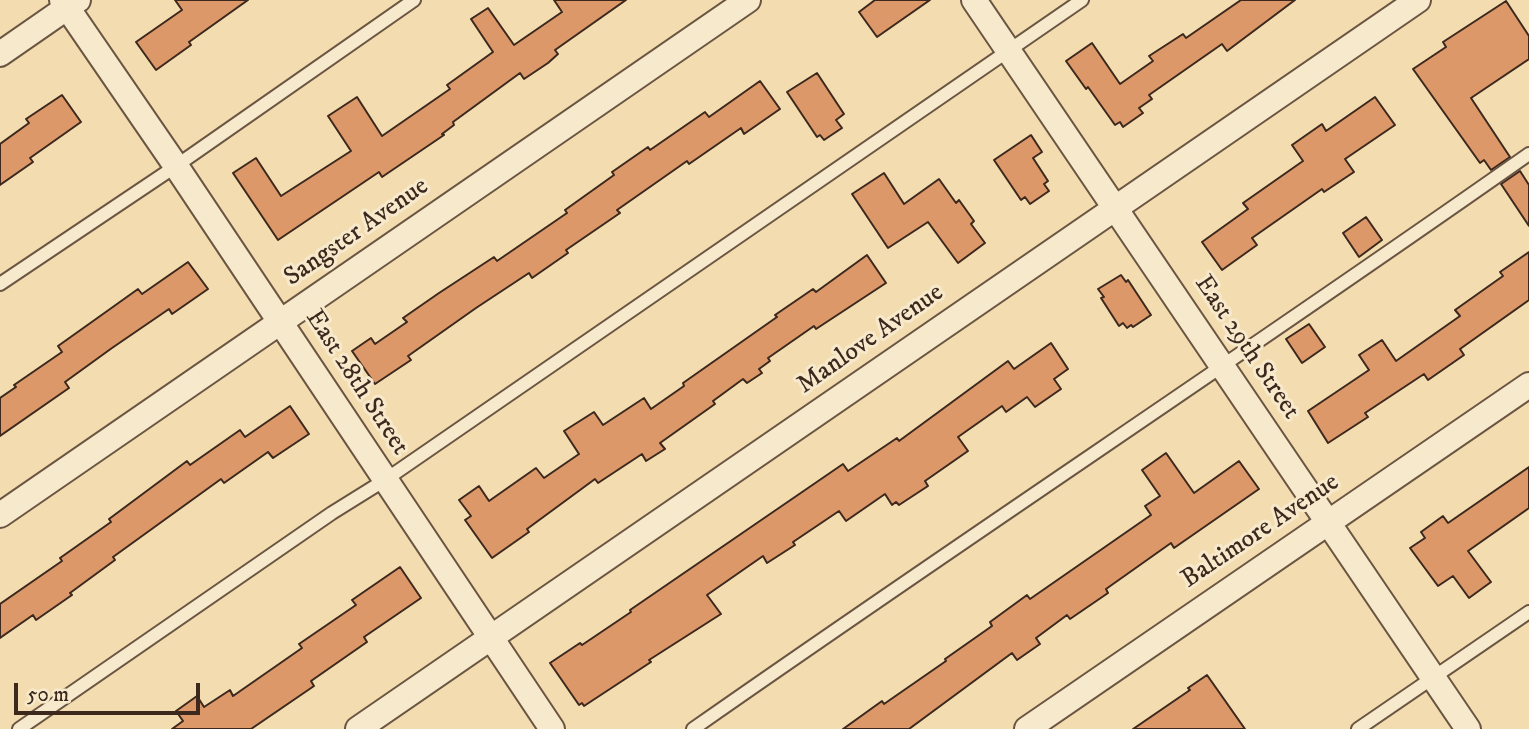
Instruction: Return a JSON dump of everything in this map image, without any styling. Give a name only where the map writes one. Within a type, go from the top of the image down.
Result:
[{"type":"street","name":"Sangster Avenue","points":[[0,515],[748,0]]},
{"type":"street","name":"East 29th Street","points":[[974,0],[1468,729]]},
{"type":"street","name":"Manlove Avenue","points":[[358,729],[1418,0]]},
{"type":"street","name":"East 28th Street","points":[[69,2],[552,729]]},
{"type":"street","points":[[0,54],[69,2]]},
{"type":"street","name":"Baltimore Avenue","points":[[1027,729],[1529,384]]},
{"type":"lane","points":[[0,284],[176,166],[414,0]]},
{"type":"lane","points":[[19,729],[1082,0]]},
{"type":"lane","points":[[693,729],[898,585],[1223,367],[1529,154]]},
{"type":"lane","points":[[1358,729],[1529,612]]},
{"type":"building","points":[[175,0],[248,0],[189,42],[191,45],[156,70],[136,42],[182,10]]},
{"type":"building","points":[[554,0],[626,0],[555,50],[558,54],[548,63],[524,79],[520,73],[453,122],[454,125],[442,134],[444,135],[382,177],[379,172],[278,240],[233,173],[256,158],[281,196],[351,151],[328,116],[357,97],[382,136],[450,89],[447,85],[493,52],[471,19],[488,8],[514,45],[562,12]]},
{"type":"building","points":[[875,0],[930,0],[877,37],[859,12]]},
{"type":"building","points":[[1241,0],[1295,0],[1227,51],[1222,44],[1149,95],[1152,99],[1139,108],[1143,113],[1123,127],[1120,122],[1115,125],[1066,61],[1092,43],[1120,84],[1153,61],[1149,56],[1183,34],[1186,38]]},
{"type":"building","points":[[1506,1],[1529,36],[1529,59],[1471,98],[1510,157],[1491,170],[1484,160],[1480,163],[1413,69],[1446,47],[1443,42]]},
{"type":"building","points":[[817,73],[844,114],[836,120],[842,128],[824,140],[820,135],[817,137],[787,92]]},
{"type":"building","points":[[760,81],[780,109],[744,134],[741,128],[689,164],[687,161],[617,210],[620,213],[566,250],[568,253],[532,278],[529,273],[476,308],[408,356],[411,360],[375,384],[352,351],[371,338],[375,344],[407,322],[403,318],[439,293],[494,257],[497,261],[567,213],[565,210],[648,147],[650,150],[705,112],[709,117]]},
{"type":"building","points":[[62,95],[81,122],[30,158],[33,162],[0,185],[0,144],[29,123],[26,119]]},
{"type":"building","points":[[1375,97],[1395,125],[1345,159],[1354,172],[1324,192],[1322,189],[1252,238],[1257,245],[1222,270],[1202,242],[1248,209],[1243,203],[1303,161],[1292,145],[1322,124],[1326,131]]},
{"type":"building","points":[[1031,135],[1042,152],[1033,158],[1048,181],[1044,184],[1049,191],[1030,204],[1025,197],[1021,200],[994,160]]},
{"type":"building","points":[[1520,171],[1529,185],[1529,226],[1501,184]]},
{"type":"building","points":[[884,173],[904,204],[939,179],[956,203],[959,200],[974,221],[971,224],[985,243],[958,263],[928,222],[888,248],[852,194]]},
{"type":"building","points":[[1366,217],[1382,240],[1359,257],[1343,233]]},
{"type":"building","points":[[1529,252],[1529,300],[1460,349],[1464,355],[1428,380],[1424,374],[1365,413],[1368,417],[1328,443],[1308,411],[1369,370],[1359,355],[1382,340],[1396,361],[1460,316],[1455,310],[1503,276],[1500,272]]},
{"type":"building","points":[[867,255],[886,283],[816,329],[814,326],[768,358],[770,361],[759,369],[762,373],[747,383],[743,379],[713,401],[715,404],[660,443],[665,449],[646,461],[642,454],[598,483],[595,479],[492,558],[465,520],[471,516],[459,500],[479,486],[489,501],[536,468],[544,478],[579,454],[564,431],[594,412],[603,425],[644,398],[651,409],[684,386],[683,383],[777,317],[775,315],[813,289],[816,292]]},
{"type":"building","points":[[188,262],[208,289],[172,314],[169,309],[112,348],[65,382],[69,388],[0,436],[0,398],[16,387],[14,385],[62,352],[58,346],[138,289],[142,294]]},
{"type":"building","points":[[1121,275],[1126,282],[1128,280],[1151,315],[1133,327],[1131,325],[1127,328],[1123,323],[1119,326],[1098,289]]},
{"type":"building","points":[[1309,324],[1325,347],[1302,363],[1286,339]]},
{"type":"building","points":[[1051,343],[1068,369],[1054,379],[1061,389],[1035,407],[1027,397],[1006,412],[1002,406],[958,437],[968,451],[925,481],[928,486],[899,505],[896,502],[892,505],[885,494],[846,521],[839,511],[767,563],[763,556],[707,595],[721,614],[584,706],[582,703],[579,705],[550,663],[631,612],[630,610],[843,464],[848,471],[897,438],[899,441],[1008,361],[1014,369]]},
{"type":"building","points":[[290,406],[309,434],[273,458],[268,452],[224,483],[221,479],[113,557],[115,560],[70,593],[72,595],[36,620],[33,615],[0,638],[0,604],[62,561],[60,558],[111,522],[109,519],[187,461],[190,465],[240,430],[245,437]]},
{"type":"building","points":[[1166,453],[1194,493],[1239,461],[1259,489],[1174,548],[1171,543],[1106,589],[1108,593],[1070,619],[1067,615],[1036,638],[1040,644],[1017,660],[1012,653],[909,729],[843,729],[946,661],[945,659],[992,626],[990,622],[1027,595],[1030,599],[1151,515],[1145,506],[1160,496],[1142,470]]},
{"type":"building","points":[[1529,467],[1529,508],[1468,551],[1491,582],[1469,598],[1453,576],[1438,586],[1410,548],[1425,538],[1421,532],[1443,516],[1448,523]]},
{"type":"building","points":[[400,567],[421,598],[364,637],[367,642],[311,681],[314,686],[251,729],[172,729],[183,721],[176,711],[197,696],[204,707],[230,690],[233,696],[302,648],[299,644],[356,605],[352,600]]},
{"type":"building","points":[[1207,675],[1245,729],[1133,729],[1190,690],[1188,688]]}]
